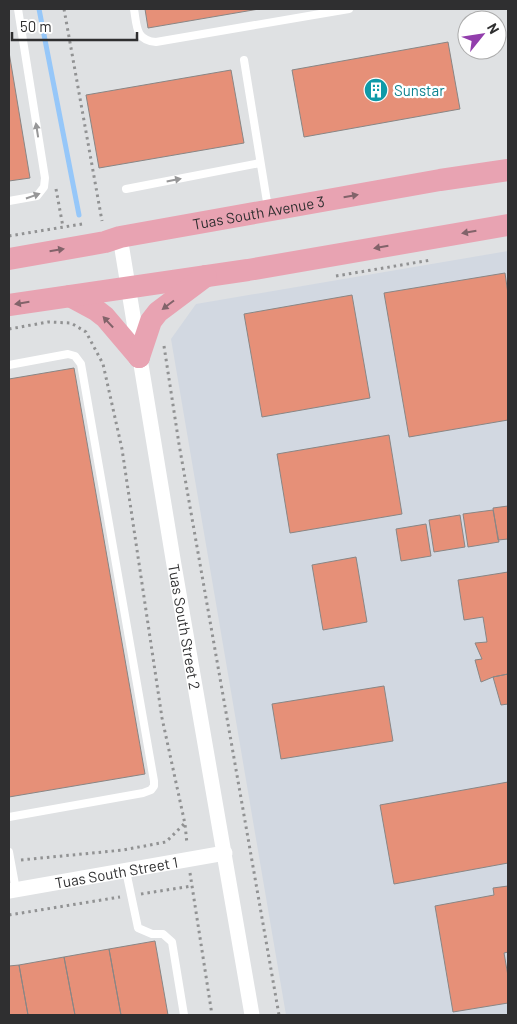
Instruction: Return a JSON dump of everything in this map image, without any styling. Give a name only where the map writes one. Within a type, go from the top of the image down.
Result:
[{"type":"main road","name":"Tuas South Avenue 3","points":[[9,259],[105,242],[114,229],[268,211],[440,180],[508,170]]},
{"type":"main road","points":[[9,305],[207,276],[508,225]]},
{"type":"main road","points":[[139,357],[151,321],[158,312],[207,276]]},
{"type":"main road","points":[[70,296],[105,317],[139,357]]},
{"type":"street","name":"Tuas South Street 2","points":[[114,229],[128,287],[252,1015]]},
{"type":"street","name":"Tuas South Street 1","points":[[13,890],[225,853]]},
{"type":"lane","points":[[9,201],[37,196],[44,187],[45,178],[18,9]]},
{"type":"lane","points":[[134,9],[137,29],[141,36],[147,41],[156,42],[349,9]]},
{"type":"lane","points":[[244,60],[268,211]]},
{"type":"lane","points":[[126,189],[260,163]]},
{"type":"lane","points":[[9,365],[68,354],[75,356],[81,364],[154,786],[151,790],[143,793],[9,817]]},
{"type":"lane","points":[[9,852],[13,890]]},
{"type":"lane","points":[[126,871],[138,928],[152,934],[164,934],[172,942],[184,1015]]},
{"type":"path","points":[[64,9],[102,222],[114,229]]},
{"type":"path","points":[[9,236],[82,224]]},
{"type":"path","points":[[331,277],[435,259]]},
{"type":"path","points":[[9,329],[48,322],[71,322],[86,332],[103,364],[122,449],[162,718],[184,824],[212,1015]]},
{"type":"path","points":[[164,340],[181,453],[279,1015]]},
{"type":"path","points":[[11,861],[122,850],[166,842],[184,824]]},
{"type":"path","points":[[9,915],[192,886]]},
{"type":"shaded area","points":[[508,251],[508,1015],[286,1015],[171,339],[196,304]]},
{"type":"building","points":[[145,9],[259,9],[148,28]]},
{"type":"building","name":"Sunstar","points":[[448,42],[460,109],[304,137],[292,70]]},
{"type":"building","points":[[9,52],[30,178],[9,181]]},
{"type":"building","points":[[231,70],[244,143],[99,168],[86,95]]},
{"type":"building","points":[[505,273],[508,294],[508,420],[409,437],[384,293]]},
{"type":"building","points":[[352,295],[370,398],[262,417],[244,314]]},
{"type":"building","points":[[74,368],[145,774],[9,797],[9,379]]},
{"type":"building","points":[[389,435],[402,514],[290,533],[277,454]]},
{"type":"building","points":[[508,506],[508,539],[498,540],[493,508]]},
{"type":"building","points":[[493,510],[499,542],[468,547],[463,514]]},
{"type":"building","points":[[460,515],[465,547],[434,552],[429,520]]},
{"type":"building","points":[[426,524],[431,556],[401,561],[396,529]]},
{"type":"building","points":[[356,557],[367,622],[323,630],[312,565]]},
{"type":"building","points":[[508,572],[508,674],[481,682],[475,660],[482,659],[475,643],[487,642],[483,617],[464,620],[458,580]]},
{"type":"building","points":[[508,674],[508,704],[501,705],[493,677]]},
{"type":"building","points":[[384,686],[393,741],[281,759],[272,704]]},
{"type":"building","points":[[508,782],[508,863],[394,884],[380,805]]},
{"type":"building","points":[[508,886],[508,952],[504,953],[508,976],[508,1003],[453,1012],[435,906],[494,895],[493,888]]},
{"type":"building","points":[[155,941],[168,1015],[121,1015],[109,949]]},
{"type":"building","points":[[109,949],[121,1015],[75,1015],[64,957]]},
{"type":"building","points":[[64,957],[75,1015],[28,1015],[19,965]]},
{"type":"building","points":[[19,965],[28,1015],[9,1015],[9,966]]},
{"type":"waterway","points":[[39,9],[79,215]]},
{"type":"place","name":"Sunstar","points":[[376,90]]}]
